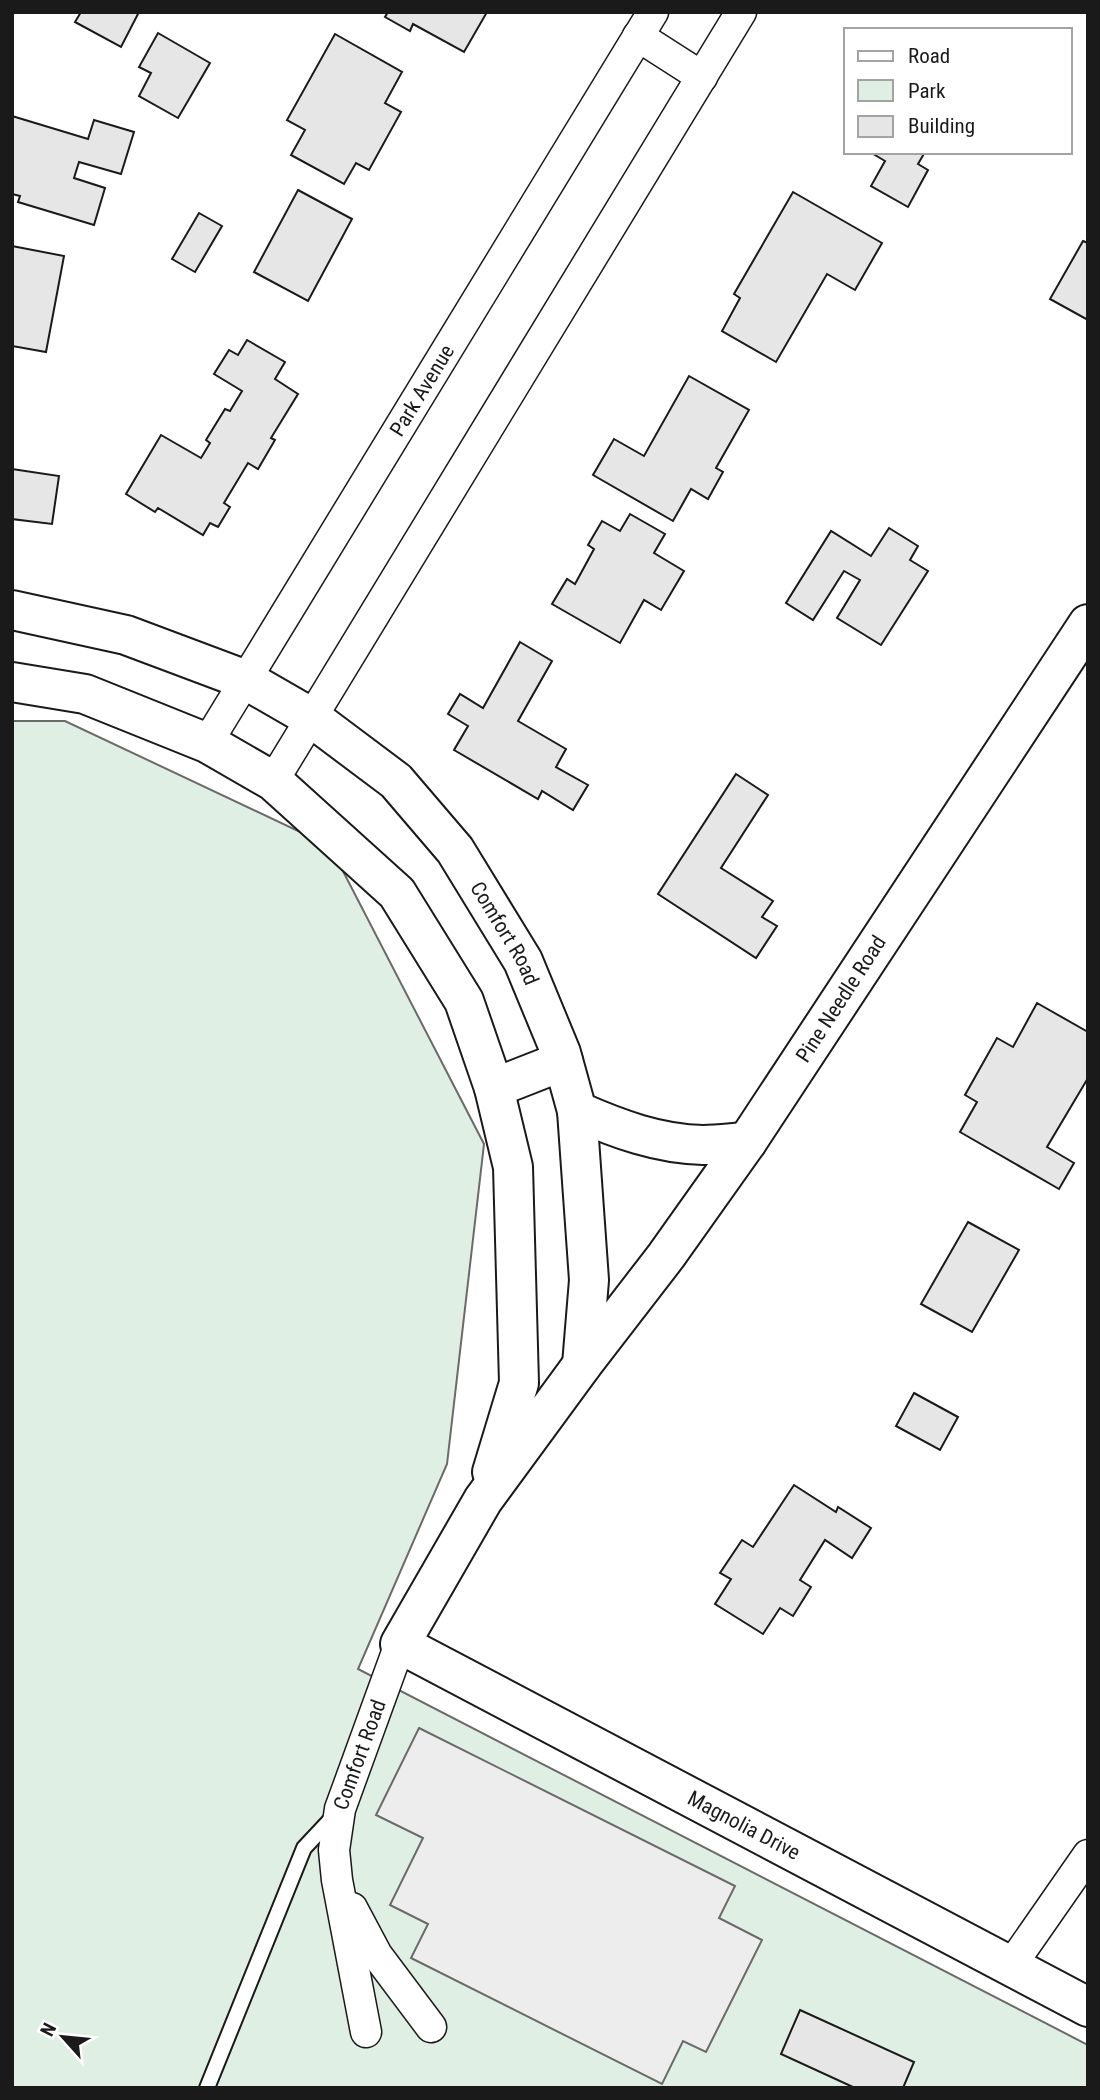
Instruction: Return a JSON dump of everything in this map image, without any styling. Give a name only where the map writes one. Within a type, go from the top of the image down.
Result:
[{"type":"street","points":[[273,781],[741,12]]},
{"type":"street","name":"Park Avenue","points":[[207,743],[645,24],[702,77]]},
{"type":"street","name":"Comfort Road","points":[[12,610],[126,635],[246,680],[312,718],[396,781],[455,850],[523,961],[563,1061],[577,1111],[589,1280],[582,1365],[483,1500],[400,1644],[340,1809],[334,1850],[337,1880],[366,2032]]},
{"type":"street","name":"Pine Needle Road","points":[[582,1365],[666,1256],[747,1142],[1088,624]]},
{"type":"street","name":"Comfort Road","points":[[12,682],[85,694],[207,743],[273,781],[397,892],[464,1001],[495,1088],[513,1167],[519,1383],[483,1500]]},
{"type":"street","points":[[495,1088],[563,1061]]},
{"type":"street","points":[[577,1111],[616,1128],[661,1141],[703,1145],[747,1142]]},
{"type":"street","name":"Magnolia Drive","points":[[400,1644],[1088,2007]]},
{"type":"street","points":[[1010,1967],[1088,1855]]},
{"type":"street","points":[[337,1880],[377,1955],[431,2027]]},
{"type":"lane","points":[[207,2088],[304,1848],[340,1809]]},
{"type":"green space","points":[[12,721],[65,721],[330,846],[484,1144],[447,1464],[358,1669],[1088,2045],[1088,2088],[12,2088]]},
{"type":"shaded area","points":[[419,1728],[735,1886],[719,1918],[762,1940],[706,2052],[683,2041],[662,2084],[411,1958],[428,1924],[390,1905],[423,1838],[376,1815]]},
{"type":"building","points":[[81,12],[139,12],[121,47],[75,22]]},
{"type":"building","points":[[388,12],[487,12],[464,52],[413,24],[410,31],[385,17]]},
{"type":"building","points":[[158,33],[210,63],[178,118],[139,96],[151,73],[139,67]]},
{"type":"building","points":[[335,34],[402,72],[385,103],[401,112],[369,170],[356,163],[344,184],[291,155],[305,130],[287,120]]},
{"type":"building","points":[[12,116],[88,139],[94,120],[134,132],[121,174],[79,162],[74,178],[105,188],[94,225],[18,202],[20,196],[12,194]]},
{"type":"building","points":[[873,154],[924,154],[918,164],[928,170],[908,207],[871,186],[885,161]]},
{"type":"building","points":[[298,190],[352,219],[308,301],[254,272]]},
{"type":"building","points":[[793,192],[882,243],[855,290],[827,274],[776,362],[722,331],[740,298],[734,294]]},
{"type":"building","points":[[199,213],[222,226],[195,272],[172,259]]},
{"type":"building","points":[[1083,241],[1088,243],[1088,320],[1050,299]]},
{"type":"building","points":[[12,246],[64,256],[46,352],[12,346]]},
{"type":"building","points":[[247,340],[285,362],[275,379],[298,394],[271,438],[275,440],[258,469],[248,463],[224,503],[230,507],[218,527],[210,523],[203,535],[158,508],[155,512],[126,494],[161,435],[201,458],[210,443],[206,440],[225,409],[230,411],[242,391],[214,374],[229,350],[238,355]]},
{"type":"building","points":[[689,376],[749,410],[716,468],[723,472],[708,499],[691,489],[673,521],[593,475],[614,439],[644,456]]},
{"type":"building","points":[[12,469],[59,476],[52,524],[12,519]]},
{"type":"building","points":[[630,514],[665,534],[654,553],[684,571],[661,610],[644,600],[620,643],[552,604],[567,579],[575,584],[594,549],[588,545],[602,521],[620,531]]},
{"type":"building","points":[[889,528],[918,546],[910,560],[928,571],[881,645],[837,618],[860,580],[844,571],[813,620],[786,603],[831,531],[871,556]]},
{"type":"building","points":[[520,642],[552,661],[518,721],[566,749],[556,767],[588,785],[573,810],[542,791],[538,799],[454,750],[468,726],[448,714],[460,694],[483,708]]},
{"type":"building","points":[[736,774],[768,795],[721,868],[773,901],[762,917],[777,926],[756,958],[658,894]]},
{"type":"building","points":[[1037,1003],[1088,1032],[1088,1078],[1047,1147],[1074,1163],[1059,1189],[960,1132],[977,1102],[965,1095],[997,1038],[1013,1047]]},
{"type":"building","points":[[968,1222],[1019,1250],[972,1332],[921,1304]]},
{"type":"building","points":[[914,1393],[958,1417],[940,1450],[896,1426]]},
{"type":"building","points":[[794,1485],[836,1512],[838,1507],[871,1528],[852,1558],[825,1540],[800,1580],[811,1587],[793,1616],[780,1608],[763,1634],[715,1604],[731,1579],[720,1573],[742,1540],[753,1547]]},
{"type":"building","points":[[800,2010],[914,2062],[903,2088],[855,2088],[781,2054]]}]
